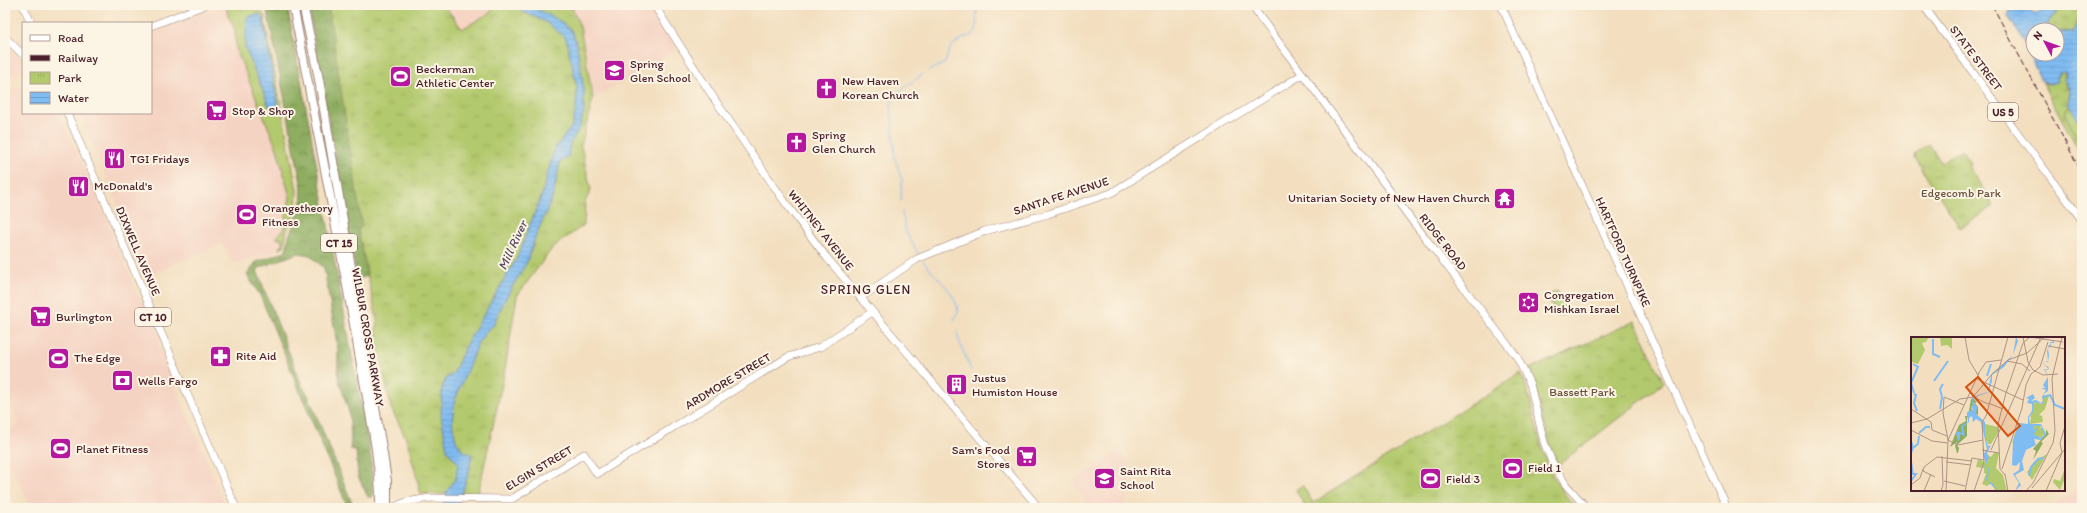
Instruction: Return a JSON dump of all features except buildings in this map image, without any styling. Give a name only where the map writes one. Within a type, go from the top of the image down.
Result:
[{"type":"highway","name":"WILBUR CROSS PARKWAY","points":[[293,5],[383,481],[380,508]]},
{"type":"highway","name":"WILBUR CROSS PARKWAY","points":[[304,5],[318,74],[387,508]]},
{"type":"main road","points":[[23,5],[31,22]]},
{"type":"main road","points":[[152,26],[205,5]]},
{"type":"main road","name":"WHITNEY AVENUE","points":[[654,5],[715,100],[787,205],[860,298],[1039,508]]},
{"type":"main road","name":"RIDGE ROAD","points":[[1251,5],[1517,357],[1530,384],[1544,442],[1554,466],[1566,485],[1587,508]]},
{"type":"main road","name":"HARTFORD TURNPIKE","points":[[1501,5],[1727,508]]},
{"type":"main road","name":"STATE STREET","points":[[1923,5],[2082,220]]},
{"type":"main road","points":[[5,37],[22,54]]},
{"type":"main road","name":"SANTA FE AVENUE","points":[[860,298],[917,259],[984,231],[1048,214],[1111,193],[1303,74]]},
{"type":"main road","name":"DIXWELL AVENUE","points":[[67,114],[236,508]]},
{"type":"main road","name":"ARDMORE STREET","points":[[584,454],[597,474],[788,357],[820,347],[872,312]]},
{"type":"main road","name":"ELGIN STREET","points":[[392,508],[418,500],[441,498],[505,500],[515,498],[584,454]]},
{"type":"shaded area","points":[[226,5],[228,15],[235,30],[236,49],[277,149],[290,197],[283,231],[284,243],[280,250],[233,263],[222,244],[147,276],[80,114],[152,114],[152,33]]},
{"type":"shaded area","points":[[444,5],[493,5],[491,11],[462,29]]},
{"type":"shaded area","name":"Spring Glen School","points":[[560,5],[649,5],[675,46],[674,50],[595,98],[585,49]]},
{"type":"shaded area","points":[[5,46],[22,61],[22,72],[5,78]]},
{"type":"shaded area","points":[[22,86],[22,114],[59,114],[95,190],[137,293],[163,339],[157,342],[226,508],[32,508],[5,455],[5,433],[19,424],[5,390],[5,93]]},
{"type":"shaded area","name":"Saint Rita School","points":[[1119,451],[1133,473],[1125,508],[1092,508],[1072,482]]},
{"type":"shaded area","points":[[2082,487],[2082,508],[2048,508]]},
{"type":"green space","points":[[226,5],[237,5],[239,8],[257,9],[264,15],[297,190],[296,210],[287,230],[284,246],[280,250],[279,247],[283,246],[281,238],[277,239],[277,235],[283,231],[290,197],[277,149],[236,49],[235,30],[228,15]]},
{"type":"green space","points":[[266,5],[287,5],[371,458],[373,497],[368,497],[358,476],[356,450],[350,449],[351,436],[349,412],[338,376],[338,349],[324,268],[310,255],[298,253],[259,268],[257,271],[302,386],[308,395],[354,508],[348,508],[260,295],[247,275],[256,262],[282,253],[286,250],[289,236],[301,207],[302,188]]},
{"type":"green space","points":[[308,5],[330,5],[378,273],[357,279]]},
{"type":"green space","name":"Beckerman Athletic Center","points":[[328,5],[444,5],[462,29],[491,12],[493,5],[552,5],[553,7],[556,5],[571,5],[580,26],[593,98],[581,146],[591,190],[585,202],[584,225],[553,247],[517,296],[504,375],[478,494],[421,494],[407,440],[391,408],[375,331],[378,325],[358,229],[362,227]]},
{"type":"green space","points":[[2061,5],[2082,5],[2082,21],[2077,18],[2077,25],[2072,32],[2065,32],[2065,22],[2049,22]]},
{"type":"green space","points":[[2065,71],[2065,84],[2070,91],[2068,103],[2082,126],[2082,156],[2041,81],[2045,84],[2056,82],[2060,72]]},
{"type":"green space","points":[[2082,88],[2082,145],[2064,113]]},
{"type":"green space","name":"Edgecomb Park","points":[[1929,144],[1941,162],[1962,150],[1971,164],[1968,166],[1994,206],[1960,228],[1915,158],[1916,153]]},
{"type":"green space","points":[[1557,291],[1567,304],[1566,314],[1557,316],[1555,314],[1557,312],[1545,297]]},
{"type":"green space","name":"Bassett Park","points":[[1635,321],[1664,383],[1558,465],[1551,448],[1530,369]]},
{"type":"green space","name":"Bassett Park","points":[[1521,373],[1540,442],[1552,474],[1574,505],[1574,508],[1306,508],[1296,490],[1302,485],[1313,503]]},
{"type":"water","points":[[516,5],[529,5],[560,21],[572,31],[577,45],[584,90],[584,111],[579,129],[570,144],[568,156],[560,162],[553,196],[537,233],[527,262],[508,294],[494,325],[489,328],[478,343],[455,400],[452,421],[456,441],[462,450],[472,455],[469,472],[457,508],[442,508],[447,491],[456,478],[458,463],[447,450],[441,414],[442,388],[446,378],[453,374],[467,343],[517,258],[542,194],[554,150],[572,126],[576,109],[577,88],[566,38],[546,22],[521,11]]},
{"type":"water","points":[[2012,5],[2027,5],[2033,13],[2037,13],[2043,9],[2044,5],[2061,5],[2049,22],[2025,22],[2025,44],[2008,16]]},
{"type":"water","points":[[259,14],[263,18],[278,107],[273,109],[269,106],[245,47],[247,17]]},
{"type":"water","points":[[2077,18],[2082,21],[2082,126],[2068,103],[2070,91],[2064,80],[2066,75],[2065,71],[2060,72],[2056,82],[2050,84],[2041,81],[2033,62],[2065,62],[2065,32],[2072,32],[2077,25]]},
{"type":"waterway","points":[[928,71],[945,63],[951,46],[966,37],[973,35],[976,30],[977,5]]},
{"type":"waterway","points":[[901,201],[902,180],[895,159],[891,103],[896,94],[923,74]]},
{"type":"waterway","points":[[902,212],[906,232],[919,255]]},
{"type":"waterway","points":[[923,261],[944,284],[953,297],[958,312],[954,320]]},
{"type":"waterway","points":[[957,332],[959,341],[971,370]]},
{"type":"railway","points":[[1992,5],[2082,173]]},
{"type":"place","name":"Spring Glen School","points":[[614,71]]},
{"type":"place","name":"Beckerman Athletic Center","points":[[401,76]]},
{"type":"place","name":"New Haven Korean Church","points":[[827,88]]},
{"type":"place","name":"Stop & Shop","points":[[216,111]]},
{"type":"place","name":"Spring Glen Church","points":[[796,142]]},
{"type":"place","name":"TGI Fridays","points":[[115,159]]},
{"type":"place","name":"McDonald's","points":[[79,186]]},
{"type":"place","name":"Unitarian Society of New Haven Church","points":[[1505,198]]},
{"type":"place","name":"Orangetheory Fitness","points":[[246,215]]},
{"type":"place","name":"Congregation Mishkan Israel","points":[[1528,302]]},
{"type":"place","name":"Burlington","points":[[40,317]]},
{"type":"place","name":"Rite Aid","points":[[221,356]]},
{"type":"place","name":"The Edge","points":[[59,358]]},
{"type":"place","name":"Wells Fargo","points":[[123,381]]},
{"type":"place","name":"Justus Humiston House","points":[[956,385]]},
{"type":"place","name":"Planet Fitness","points":[[61,449]]},
{"type":"place","name":"Sam's Food Stores","points":[[1026,457]]},
{"type":"place","name":"Field 1","points":[[1513,468]]},
{"type":"place","name":"Saint Rita School","points":[[1105,478]]},
{"type":"place","name":"Field 3","points":[[1430,479]]},
{"type":"district","name":"SPRING GLEN","points":[[866,289]]},
{"type":"water label","name":"Mill River","points":[[512,245]]}]
